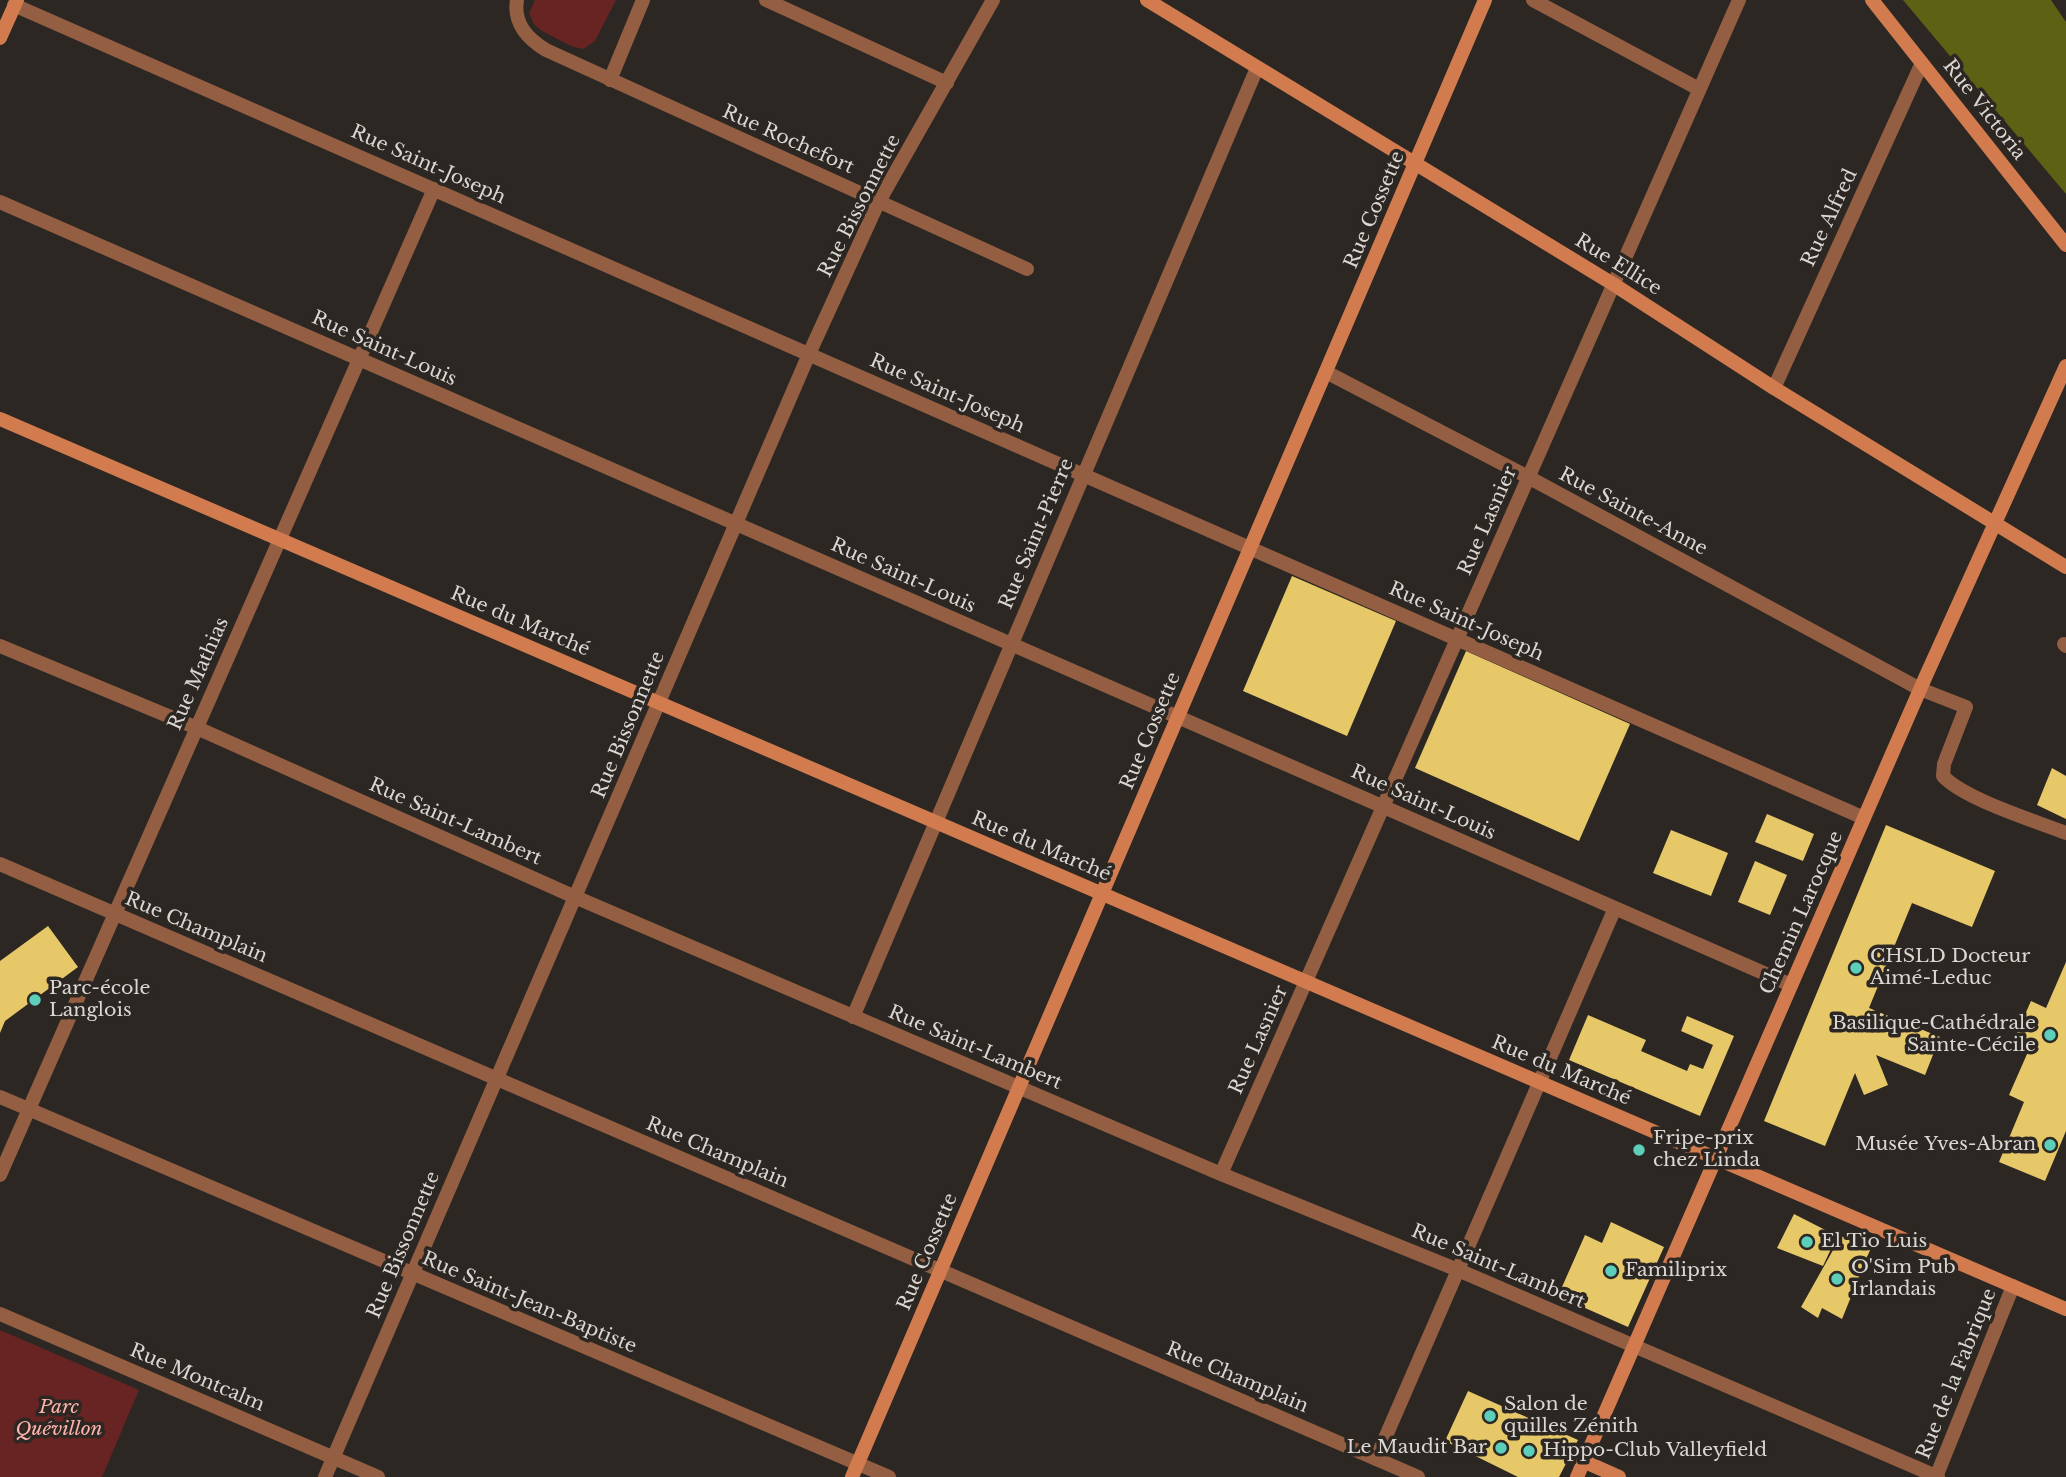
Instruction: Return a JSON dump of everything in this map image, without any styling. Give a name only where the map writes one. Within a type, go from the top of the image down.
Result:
[{"type":"street","name":"Rue Rochefort","points":[[517,0],[516,9],[521,28],[529,39],[610,80],[1027,269]]},
{"type":"street","points":[[610,80],[643,0]]},
{"type":"street","points":[[766,0],[947,83]]},
{"type":"street","name":"Rue Bissonnette","points":[[325,1477],[736,524],[878,203],[993,0]]},
{"type":"street","name":"Rue Ellice","points":[[1147,0],[1613,284],[1774,388],[2066,567]]},
{"type":"street","name":"Rue Cossette","points":[[855,1470],[1486,0]]},
{"type":"street","points":[[1533,0],[1699,89]]},
{"type":"street","name":"Rue Lasnier","points":[[1221,1174],[1739,0]]},
{"type":"street","name":"Rue Victoria","points":[[1872,0],[2066,245]]},
{"type":"street","points":[[0,38],[16,2]]},
{"type":"street","name":"Rue Saint-Joseph","points":[[16,2],[434,189],[1864,818]]},
{"type":"street","name":"Rue Alfred","points":[[1774,388],[1922,63]]},
{"type":"street","name":"Rue Saint-Pierre","points":[[853,1017],[1257,68]]},
{"type":"street","name":"Rue Mathias","points":[[0,1175],[434,189]]},
{"type":"street","name":"Rue Saint-Louis","points":[[0,202],[1791,985]]},
{"type":"street","name":"Chemin Larocque","points":[[1577,1477],[1920,689],[2066,366]]},
{"type":"street","name":"Rue Sainte-Anne","points":[[1326,372],[1528,477],[1920,689],[1966,707],[1944,764],[1943,776],[1950,784],[1973,796],[2066,833]]},
{"type":"street","name":"Rue du Marché","points":[[0,419],[2066,1309]]},
{"type":"street","name":"Rue Saint-Lambert","points":[[0,646],[197,727],[575,897],[853,1017],[1221,1174],[1458,1270],[1937,1477]]},
{"type":"street","name":"Rue Champlain","points":[[0,864],[1418,1477]]},
{"type":"street","points":[[1376,1459],[1615,908]]},
{"type":"street","name":"Rue Saint-Jean-Baptiste","points":[[0,1097],[413,1274],[855,1470],[889,1477]]},
{"type":"street","name":"Rue de la Fabrique","points":[[1937,1477],[2013,1286]]},
{"type":"street","name":"Rue Montcalm","points":[[0,1314],[378,1477]]},
{"type":"street","points":[[1583,1461],[1619,1477]]},
{"type":"green space","points":[[535,0],[616,0],[595,41],[583,49],[571,46],[534,24],[529,13]]},
{"type":"green space","name":"Parc Quévillon","points":[[0,1330],[139,1390],[102,1477],[0,1477]]},
{"type":"shaded area","points":[[1903,0],[2051,0],[2066,22],[2066,194]]},
{"type":"building","points":[[1292,576],[1396,621],[1347,736],[1243,691]]},
{"type":"building","points":[[1466,651],[1630,724],[1579,841],[1415,768]]},
{"type":"building","points":[[2052,768],[2066,776],[2066,819],[2037,805]]},
{"type":"building","points":[[1767,814],[1814,834],[1803,861],[1755,842]]},
{"type":"building","name":"CHSLD Docteur Aimé-Leduc","points":[[1886,825],[1995,871],[1972,927],[1912,903],[1869,1008],[1940,1037],[1925,1075],[1876,1055],[1888,1085],[1864,1095],[1855,1073],[1825,1146],[1764,1121]]},
{"type":"building","points":[[1671,830],[1728,853],[1711,896],[1653,873]]},
{"type":"building","points":[[1755,861],[1787,875],[1770,915],[1738,902]]},
{"type":"building","points":[[48,926],[78,967],[5,1021],[0,1033],[0,961]]},
{"type":"building","points":[[2066,962],[2066,1131],[2045,1181],[1999,1162],[2024,1102],[2009,1095],[2031,1045],[2015,1037],[2031,1001],[2046,1008]]},
{"type":"building","points":[[1588,1015],[1646,1040],[1641,1051],[1687,1071],[1690,1064],[1703,1069],[1713,1045],[1681,1031],[1687,1016],[1734,1036],[1700,1116],[1569,1060]]},
{"type":"building","name":"El Tio Luis","points":[[1794,1214],[1837,1236],[1823,1266],[1777,1248]]},
{"type":"building","name":"Familiprix","points":[[1611,1222],[1664,1247],[1628,1327],[1558,1296],[1585,1235],[1602,1243]]},
{"type":"building","name":"O'Sim Pub Irlandais","points":[[1841,1236],[1870,1250],[1842,1319],[1822,1308],[1818,1318],[1801,1307]]},
{"type":"building","name":"Salon de quilles Zénith","points":[[1468,1391],[1578,1440],[1559,1477],[1518,1477],[1445,1441]]},
{"type":"place","name":"CHSLD Docteur Aimé-Leduc","points":[[1856,968]]},
{"type":"place","name":"Parc-école Langlois","points":[[35,1000]]},
{"type":"place","name":"Basilique-Cathédrale Sainte-Cécile","points":[[2050,1035]]},
{"type":"place","name":"Musée Yves-Abran","points":[[2050,1145]]},
{"type":"place","name":"Fripe-prix chez Linda","points":[[1639,1150]]},
{"type":"place","name":"El Tio Luis","points":[[1807,1242]]},
{"type":"place","name":"Familiprix","points":[[1611,1271]]},
{"type":"place","name":"O'Sim Pub Irlandais","points":[[1837,1279]]},
{"type":"place","name":"Salon de quilles Zénith","points":[[1490,1416]]},
{"type":"place","name":"Le Maudit Bar","points":[[1501,1448]]},
{"type":"place","name":"Hippo-Club Valleyfield","points":[[1529,1451]]}]
